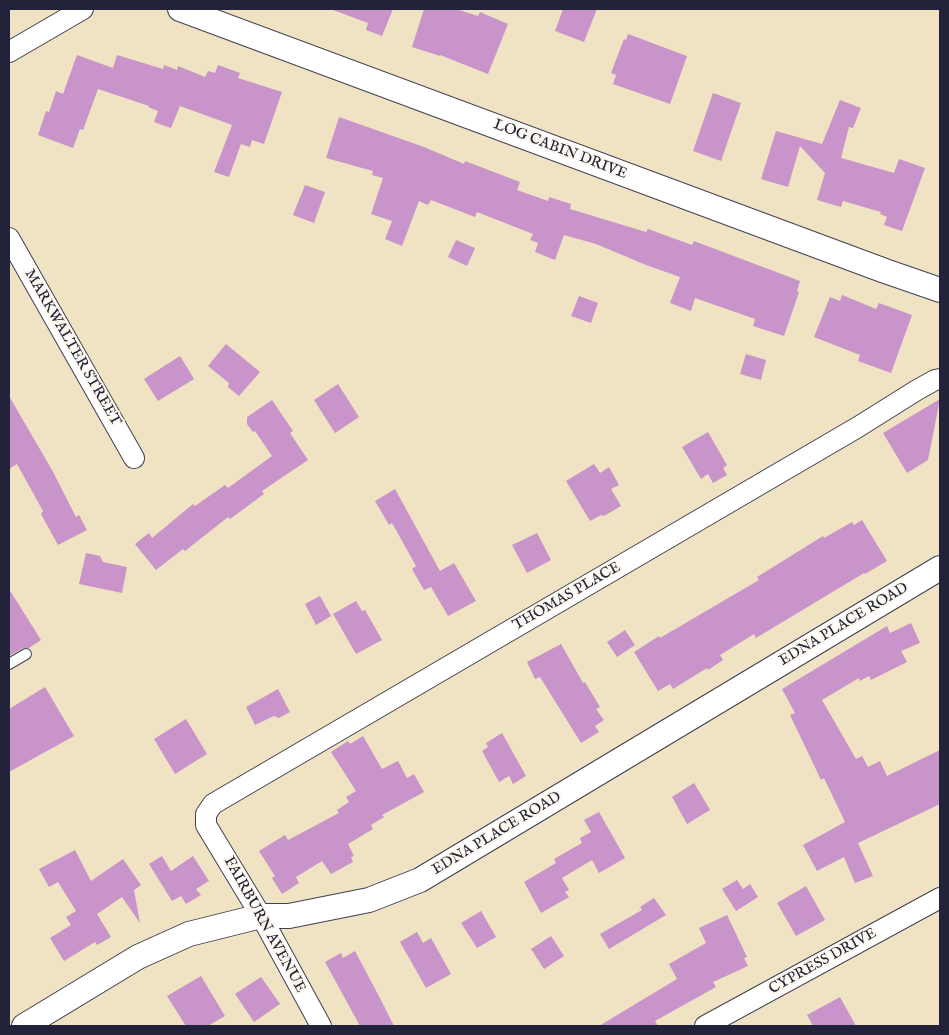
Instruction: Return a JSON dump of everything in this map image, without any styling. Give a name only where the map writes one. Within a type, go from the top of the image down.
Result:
[{"type":"street","points":[[9,52],[84,9]]},
{"type":"street","name":"LOG CABIN DRIVE","points":[[180,9],[884,272],[940,290]]},
{"type":"street","name":"MARKWALTER STREET","points":[[9,238],[134,458]]},
{"type":"street","name":"THOMAS PLACE","points":[[206,825],[206,814],[213,804],[858,427],[939,375]]},
{"type":"street","name":"EDNA PLACE ROAD","points":[[24,1026],[138,957],[188,934],[261,916],[289,916],[369,900],[420,880],[940,568]]},
{"type":"street","name":"FAIRBURN AVENUE","points":[[206,825],[261,916],[321,1026]]},
{"type":"street","name":"CYPRESS DRIVE","points":[[705,1026],[940,898]]},
{"type":"lane","points":[[9,664],[26,654]]},
{"type":"building","points":[[334,9],[393,9],[382,36],[366,30],[368,23]]},
{"type":"building","points":[[424,9],[456,9],[478,16],[480,12],[508,24],[488,74],[440,55],[412,47]]},
{"type":"building","points":[[563,9],[597,9],[584,42],[555,31]]},
{"type":"building","points":[[628,34],[687,56],[670,104],[613,84],[616,75],[611,73],[624,39],[626,40]]},
{"type":"building","points":[[77,55],[113,68],[117,55],[163,69],[164,65],[177,70],[178,66],[205,77],[208,71],[215,73],[218,65],[240,73],[238,78],[282,92],[264,144],[252,140],[250,147],[241,144],[229,177],[214,172],[232,125],[180,106],[171,128],[154,122],[158,111],[149,106],[98,89],[83,130],[80,129],[73,148],[38,135],[46,111],[49,112],[56,91],[63,94]]},
{"type":"building","points":[[713,93],[741,103],[721,161],[693,151]]},
{"type":"building","points":[[840,100],[861,108],[853,128],[849,127],[841,158],[894,173],[899,159],[925,168],[902,231],[884,225],[887,217],[880,214],[881,212],[843,201],[841,207],[817,200],[825,173],[800,146],[788,187],[761,179],[776,131],[822,144]]},
{"type":"building","points":[[339,117],[424,147],[464,164],[465,161],[520,182],[517,190],[548,201],[549,197],[571,204],[570,209],[646,232],[648,229],[692,245],[694,241],[800,281],[797,291],[799,292],[784,336],[753,326],[755,319],[695,298],[691,311],[670,303],[680,277],[596,244],[564,235],[555,260],[535,252],[538,243],[530,240],[533,234],[477,212],[475,217],[431,200],[428,205],[419,201],[402,246],[385,239],[392,221],[371,214],[383,178],[372,175],[373,171],[326,158]]},
{"type":"building","points":[[305,185],[325,192],[314,223],[293,215]]},
{"type":"building","points":[[456,240],[475,248],[467,266],[448,257]]},
{"type":"building","points":[[842,295],[876,309],[879,303],[912,315],[891,373],[858,361],[860,355],[814,337],[830,297],[840,301]]},
{"type":"building","points":[[579,296],[598,303],[591,323],[571,316]]},
{"type":"building","points":[[226,344],[260,372],[239,396],[228,387],[229,383],[208,366]]},
{"type":"building","points":[[746,354],[766,360],[761,380],[740,374]]},
{"type":"building","points":[[180,356],[194,379],[158,401],[144,379]]},
{"type":"building","points":[[338,384],[359,417],[335,433],[314,400]]},
{"type":"building","points":[[9,396],[52,470],[76,517],[79,515],[87,530],[58,545],[41,514],[43,511],[17,464],[9,469]]},
{"type":"building","points":[[940,399],[928,460],[907,473],[883,433]]},
{"type":"building","points":[[272,400],[293,431],[290,433],[308,460],[262,491],[264,494],[230,519],[228,517],[185,551],[183,549],[156,570],[135,544],[149,533],[152,538],[193,504],[195,506],[225,485],[228,488],[272,456],[255,431],[253,432],[247,424],[247,417]]},
{"type":"building","points":[[708,432],[727,465],[723,468],[727,475],[713,483],[708,474],[701,479],[682,447]]},
{"type":"building","points":[[594,464],[600,473],[609,467],[619,485],[611,489],[621,506],[604,516],[601,515],[590,521],[566,481]]},
{"type":"building","points":[[395,489],[440,571],[454,563],[476,601],[448,616],[431,587],[424,590],[412,569],[416,566],[392,523],[389,525],[375,501]]},
{"type":"building","points":[[862,520],[887,561],[756,638],[754,634],[720,655],[723,660],[708,670],[707,668],[673,689],[670,684],[658,691],[634,652],[759,580],[757,577],[823,536],[824,538],[852,522],[854,525]]},
{"type":"building","points":[[537,533],[551,560],[527,573],[512,545]]},
{"type":"building","points":[[86,553],[100,556],[103,562],[127,567],[122,593],[79,584]]},
{"type":"building","points":[[9,589],[41,640],[29,648],[23,648],[9,656]]},
{"type":"building","points":[[320,596],[331,616],[316,625],[305,604]]},
{"type":"building","points":[[356,601],[362,611],[365,610],[382,640],[356,654],[333,614]]},
{"type":"building","points":[[911,623],[920,643],[901,651],[907,662],[871,680],[869,676],[860,681],[859,678],[822,700],[856,759],[862,756],[868,767],[880,761],[887,776],[940,750],[940,804],[858,843],[873,876],[855,883],[844,857],[817,871],[803,845],[845,822],[824,778],[821,780],[790,715],[795,713],[782,689],[887,626],[890,633]]},
{"type":"building","points":[[625,630],[635,645],[617,657],[607,642]]},
{"type":"building","points":[[561,644],[583,683],[585,682],[600,707],[596,709],[604,720],[595,726],[599,732],[581,743],[540,677],[535,679],[527,662]]},
{"type":"building","points":[[45,687],[74,736],[9,772],[9,709]]},
{"type":"building","points":[[278,689],[290,712],[279,718],[274,716],[255,725],[246,707]]},
{"type":"building","points":[[186,719],[207,754],[175,774],[154,739]]},
{"type":"building","points":[[502,733],[526,776],[513,784],[509,776],[499,782],[482,751],[488,747],[486,743]]},
{"type":"building","points":[[363,736],[382,769],[398,761],[407,778],[414,774],[424,792],[382,815],[384,817],[371,825],[373,829],[348,844],[354,856],[351,857],[353,862],[331,874],[322,861],[296,877],[299,883],[282,894],[272,878],[275,876],[259,851],[285,835],[288,840],[339,813],[337,810],[349,802],[346,797],[356,791],[331,752],[348,741],[350,744]]},
{"type":"building","points":[[694,783],[710,810],[687,824],[672,797]]},
{"type":"building","points":[[599,812],[625,858],[599,873],[592,860],[562,878],[569,890],[565,892],[569,897],[541,913],[524,882],[556,863],[554,859],[582,843],[580,838],[591,832],[584,820]]},
{"type":"building","points":[[75,850],[91,881],[123,859],[141,885],[134,890],[140,923],[122,897],[97,914],[111,937],[97,945],[95,942],[64,961],[50,938],[71,925],[66,917],[76,911],[58,882],[49,887],[39,869]]},
{"type":"building","points":[[162,856],[171,871],[193,856],[209,881],[196,889],[201,895],[186,904],[181,896],[172,901],[149,864]]},
{"type":"building","points":[[737,880],[743,889],[750,884],[758,897],[736,911],[722,889]]},
{"type":"building","points":[[806,886],[825,920],[796,936],[777,903]]},
{"type":"building","points":[[654,898],[666,915],[609,949],[600,934],[642,910],[640,907]]},
{"type":"building","points":[[481,911],[496,937],[477,948],[461,923]]},
{"type":"building","points":[[727,915],[747,957],[744,958],[748,966],[713,982],[716,987],[655,1021],[658,1026],[599,1026],[677,979],[669,964],[706,943],[699,928]]},
{"type":"building","points":[[417,932],[423,943],[431,938],[451,974],[426,988],[400,942]]},
{"type":"building","points":[[551,936],[564,956],[544,969],[531,949]]},
{"type":"building","points":[[355,951],[394,1026],[360,1026],[325,962],[341,953],[343,958]]},
{"type":"building","points":[[201,976],[225,1016],[208,1026],[186,1026],[167,996]]},
{"type":"building","points":[[261,977],[280,1004],[254,1022],[235,994]]},
{"type":"building","points":[[840,997],[856,1026],[813,1026],[807,1015]]}]
